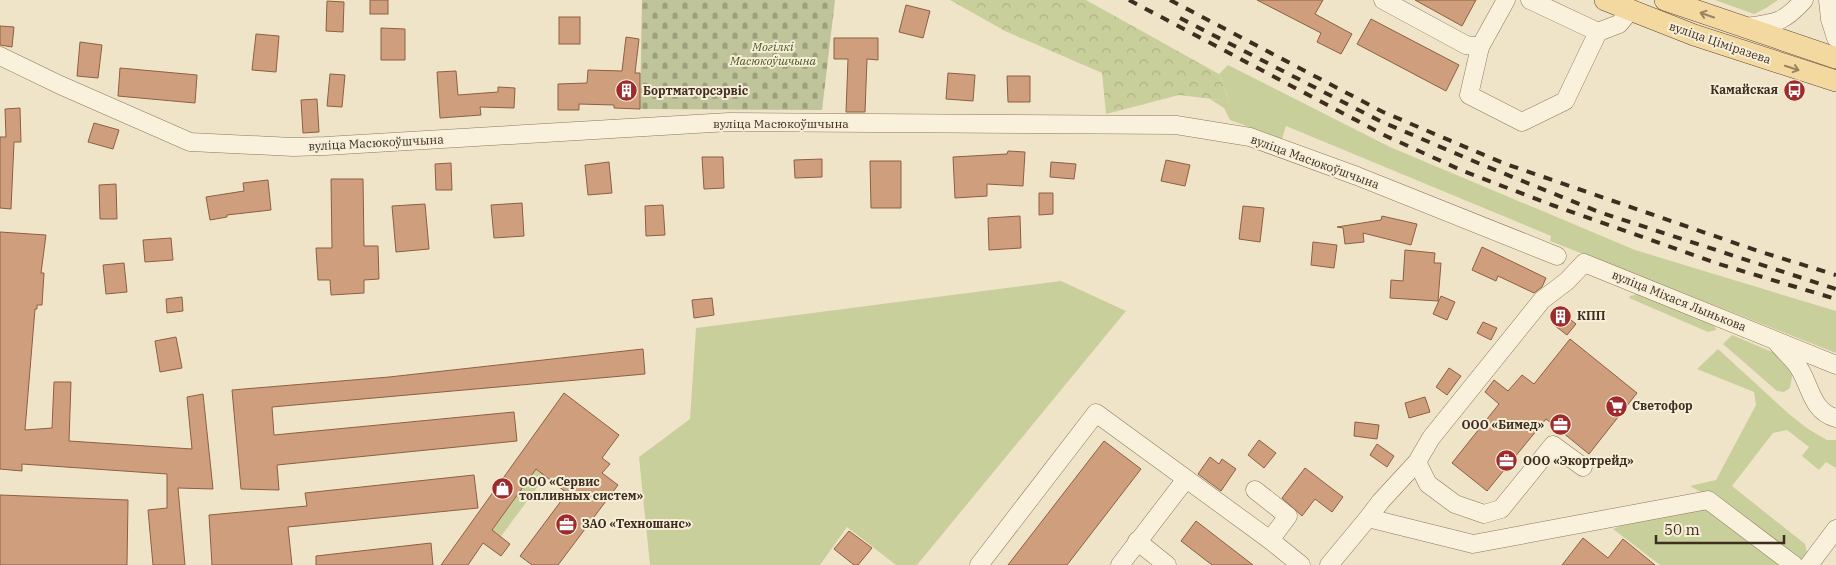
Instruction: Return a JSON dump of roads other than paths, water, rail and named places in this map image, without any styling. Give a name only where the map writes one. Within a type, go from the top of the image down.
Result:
[{"type":"main road","name":"вуліца Ціміразева","points":[[1605,0],[1694,35],[1836,81]]},
{"type":"main road","name":"вуліца Ціміразева","points":[[1665,0],[1836,58]]},
{"type":"street","points":[[1383,0],[1466,45],[1480,48]]},
{"type":"street","points":[[1506,0],[1480,48],[1469,96],[1522,122],[1565,101],[1598,32],[1619,24],[1630,11]]},
{"type":"street","points":[[1530,0],[1598,32]]},
{"type":"street","points":[[1742,27],[1786,19],[1804,0]]},
{"type":"street","points":[[1828,0],[1830,19],[1836,38]]},
{"type":"street","name":"вуліца Масюкоўшчына","points":[[0,56],[60,85],[190,142],[293,147],[325,146],[729,122],[1176,125],[1250,137],[1357,176],[1557,256]]},
{"type":"street","name":"вуліца Міхася Лынькова","points":[[1418,462],[1431,438],[1542,300],[1567,281],[1584,263],[1773,339],[1805,361],[1836,366]]},
{"type":"street","points":[[1805,361],[1816,404],[1828,416],[1836,418]]},
{"type":"street","points":[[979,565],[1096,413],[1270,540],[1301,565]]},
{"type":"street","points":[[1329,565],[1381,501],[1418,462],[1428,484],[1455,504],[1484,514],[1501,509],[1553,446],[1583,467]]},
{"type":"street","points":[[1120,565],[1186,479]]},
{"type":"street","points":[[1254,490],[1288,516],[1270,540]]},
{"type":"street","points":[[1368,518],[1473,544],[1708,500],[1794,565]]},
{"type":"street","points":[[1808,565],[1836,529]]},
{"type":"street","points":[[1137,542],[1167,565]]},
{"type":"railway","points":[[1129,0],[1386,136],[1463,171],[1552,205],[1719,264],[1836,299]]},
{"type":"railway","points":[[1170,0],[1383,112],[1503,163],[1758,251],[1836,275]]},
{"type":"railway","points":[[1180,18],[1380,121],[1478,163],[1599,212],[1836,289]]},
{"type":"place","name":"Камайская","points":[[1794,90]]},
{"type":"place","name":"Бортматорсэрвіс","points":[[627,91]]},
{"type":"place","name":"КПП","points":[[1561,316]]},
{"type":"place","name":"Светофор","points":[[1616,406]]},
{"type":"place","name":"ООО «Бимед»","points":[[1560,425]]},
{"type":"place","name":"ООО «Экортрейд»","points":[[1507,461]]},
{"type":"place","name":"ООО «Сервис топливных систем»","points":[[503,489]]},
{"type":"place","name":"ЗАО «Техношанс»","points":[[566,524]]},
{"type":"park label","name":"Могілкі Масюкоўшчына","points":[[773,54]]}]
